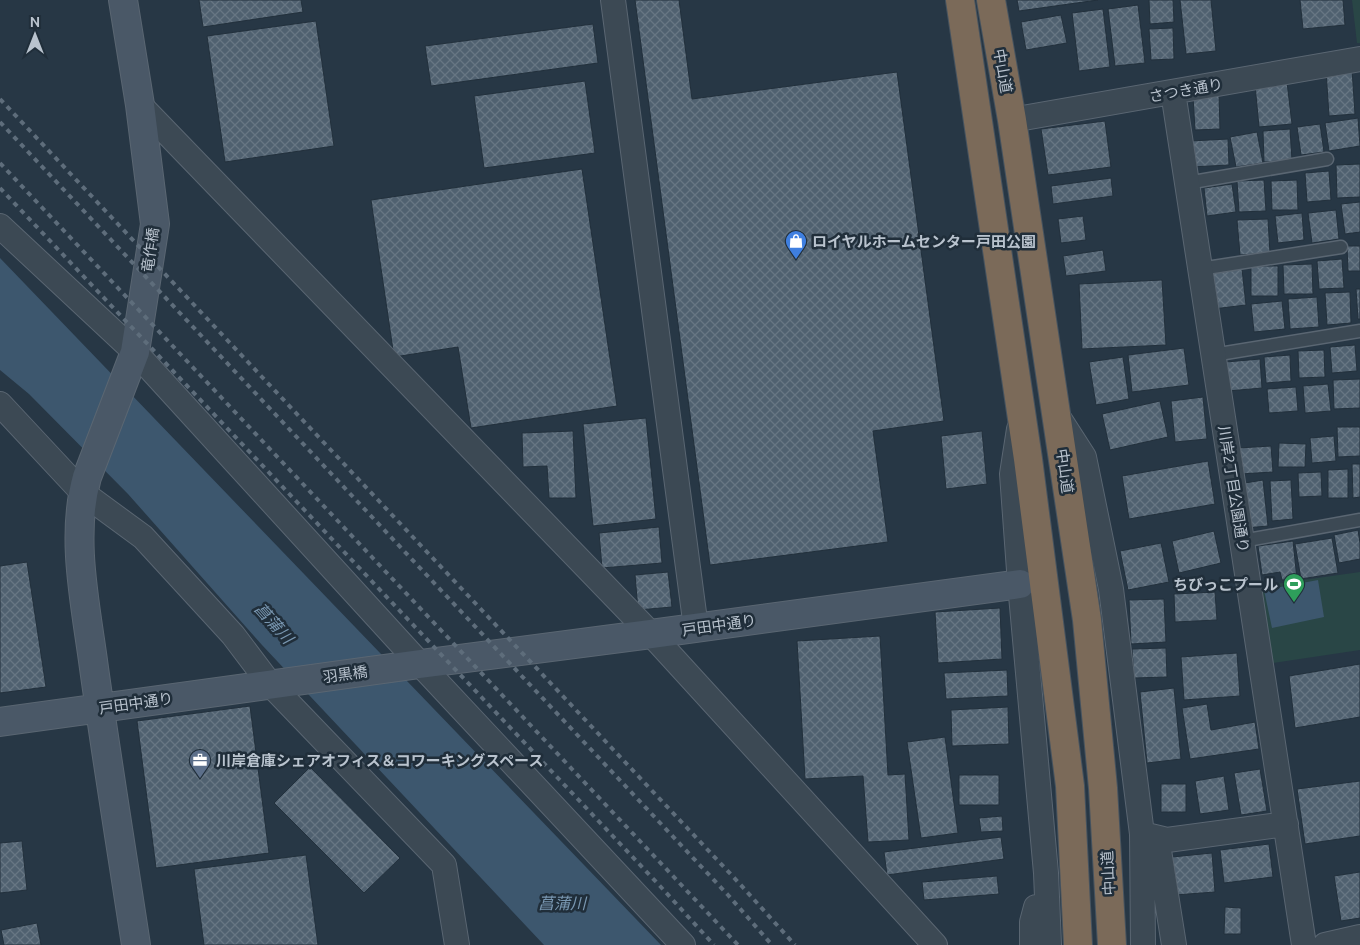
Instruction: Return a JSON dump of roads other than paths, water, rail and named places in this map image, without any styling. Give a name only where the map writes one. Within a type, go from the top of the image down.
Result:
[{"type":"highway","name":"中山道","points":[[960,0],[1021,411],[1070,786],[1078,945]]},
{"type":"highway","name":"中山道","points":[[991,0],[1012,120],[1087,620],[1103,788],[1112,945]]},
{"type":"street","name":"竜作橋","points":[[123,0],[140,105],[155,224],[134,357],[85,485],[79,536],[82,580],[136,945]]},
{"type":"street","points":[[613,0],[696,628]]},
{"type":"street","name":"さつき通り","points":[[1012,120],[1360,59]]},
{"type":"street","name":"川岸2丁目公園通り","points":[[1173,92],[1304,945]]},
{"type":"street","points":[[140,105],[651,634],[935,945]]},
{"type":"street","points":[[0,226],[134,357],[683,945]]},
{"type":"street","points":[[0,404],[143,537],[233,635],[271,684],[444,865],[457,945]]},
{"type":"street","points":[[1021,411],[1012,474],[1046,873],[1049,945]]},
{"type":"street","points":[[1057,416],[1084,457],[1112,589],[1150,836],[1174,945]]},
{"type":"street","name":"戸田中通り","points":[[419,664],[1020,584]]},
{"type":"street","name":"羽黒橋","points":[[271,684],[419,664]]},
{"type":"street","name":"戸田中通り","points":[[0,722],[271,684]]},
{"type":"street","points":[[1150,836],[1167,840],[1286,824]]},
{"type":"street","points":[[1143,945],[1150,836]]},
{"type":"street","points":[[1032,945],[1032,922],[1046,873]]},
{"type":"street","points":[[1325,945],[1360,937]]},
{"type":"lane","points":[[1187,183],[1327,159]]},
{"type":"lane","points":[[1200,269],[1341,247]]},
{"type":"lane","points":[[1214,355],[1360,331]]},
{"type":"lane","points":[[1242,541],[1360,520]]},
{"type":"water","name":"菖蒲川","points":[[0,258],[661,945],[544,945],[262,645],[128,494],[29,394],[0,370]]},
{"type":"water","name":"ちびっこプール","points":[[1318,580],[1324,617],[1272,628],[1264,590]]},
{"type":"railway","points":[[0,99],[739,883],[795,945]]},
{"type":"railway","points":[[0,122],[728,895],[772,945]]},
{"type":"railway","points":[[0,163],[738,945]]},
{"type":"railway","points":[[0,188],[714,945]]},
{"type":"place","name":"ロイヤルホームセンター戸田公園","points":[[796,260]]},
{"type":"place","name":"ちびっこプール","points":[[1294,603]]},
{"type":"place","name":"川岸倉庫シェアオフィス＆コワーキングスペース","points":[[200,779]]}]
